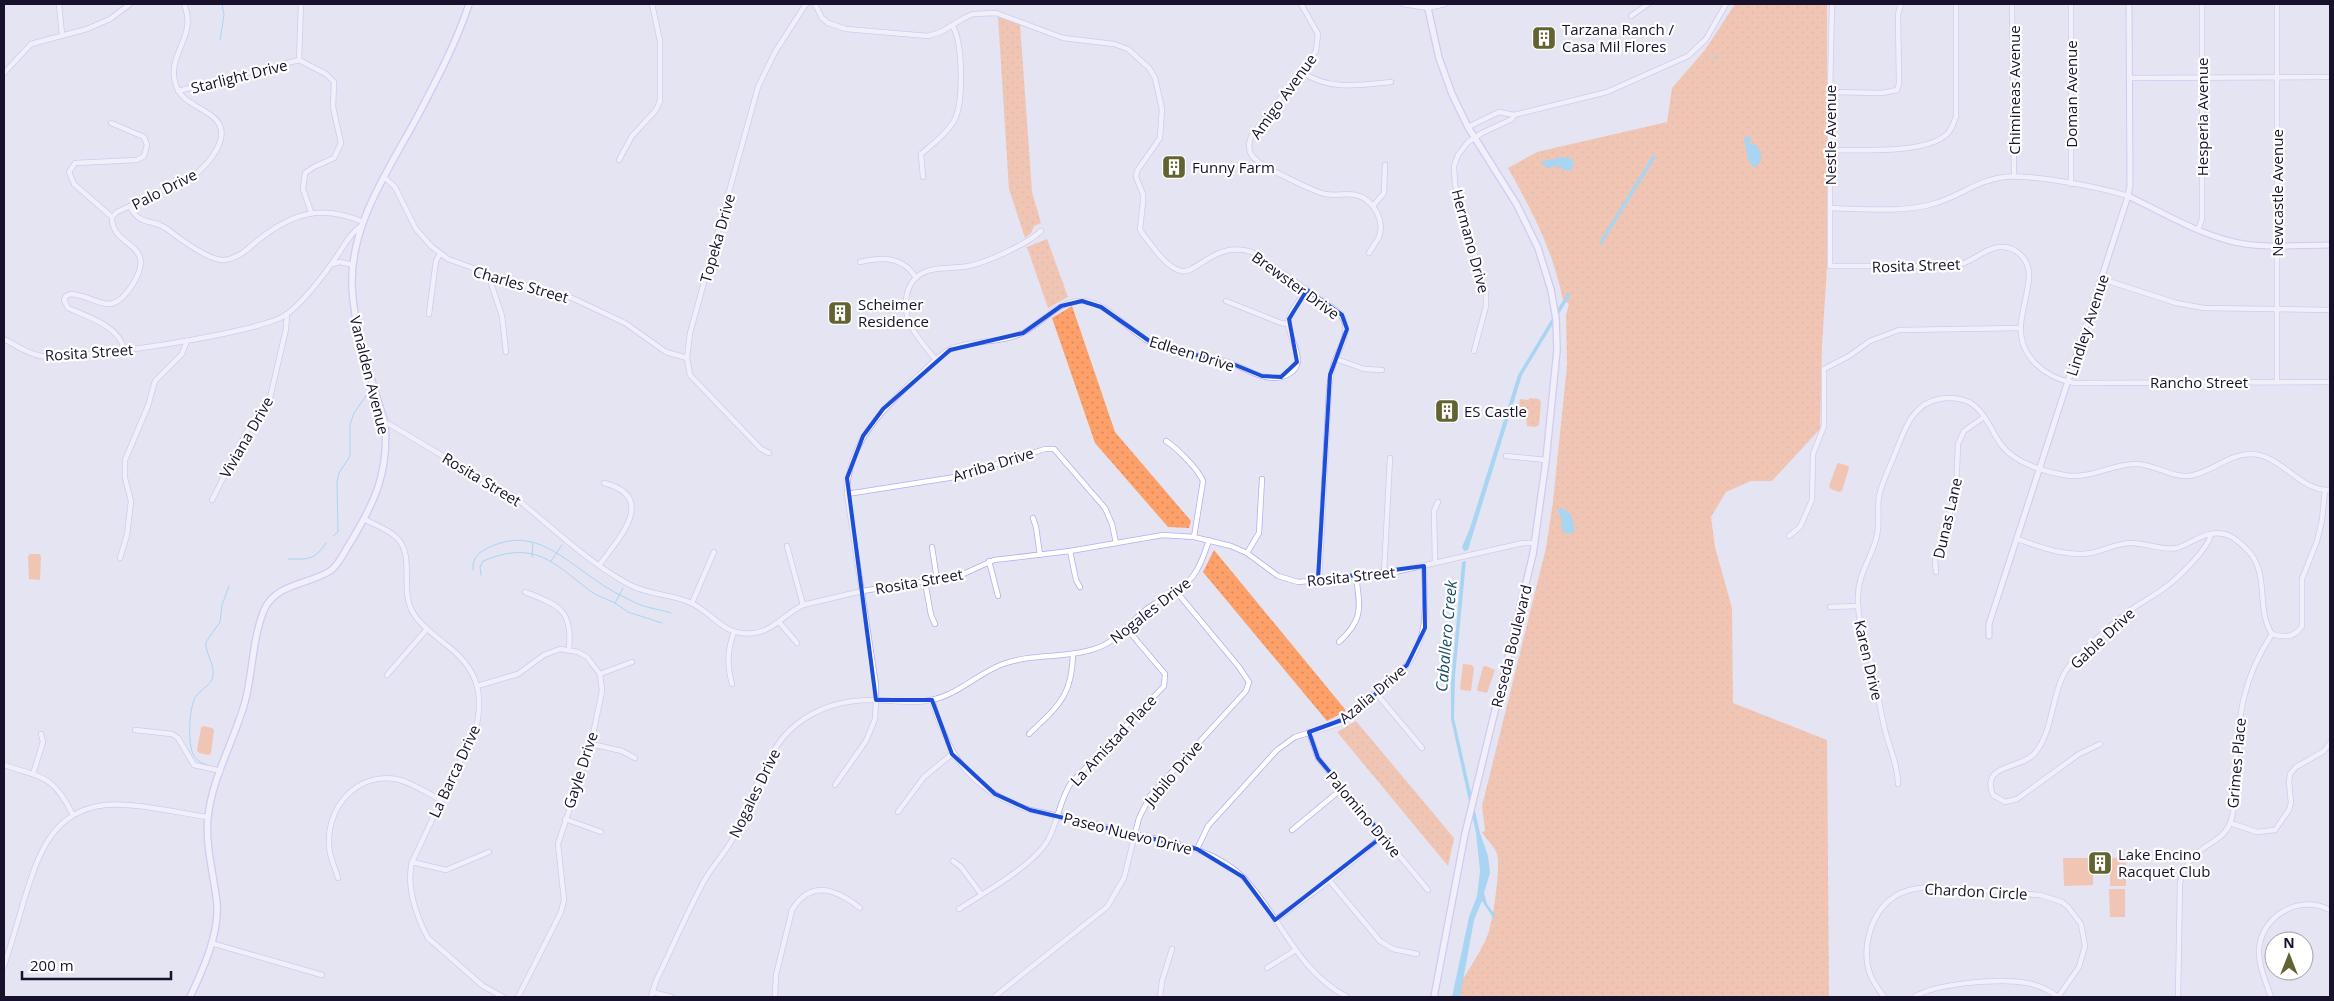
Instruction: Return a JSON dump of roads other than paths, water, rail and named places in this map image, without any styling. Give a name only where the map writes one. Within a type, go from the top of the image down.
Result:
[{"type":"main road","name":"Vanalden Avenue","points":[[190,997],[211,943],[217,912],[208,841],[208,817],[245,702],[254,643],[265,608],[272,598],[281,591],[334,568],[377,494],[384,470],[385,423],[356,320],[352,286],[353,265],[363,223],[384,178],[454,43],[469,4]]},
{"type":"main road","name":"Reseda Boulevard","points":[[1427,6],[1442,69],[1468,127],[1527,224],[1542,260],[1551,290],[1555,317],[1557,364],[1535,543],[1522,604],[1470,810],[1434,997]]},
{"type":"street","points":[[59,4],[62,34]]},
{"type":"street","points":[[4,73],[31,44],[62,34],[87,29],[110,19],[130,4]]},
{"type":"street","points":[[178,91],[174,72],[188,29],[188,12],[184,4]]},
{"type":"street","points":[[301,4],[299,60],[326,74],[334,82],[333,107],[340,142],[334,158],[314,167],[305,174],[303,190],[311,212]]},
{"type":"street","points":[[619,160],[632,136],[656,110],[660,100],[660,41],[652,4]]},
{"type":"street","name":"Topeka Drive","points":[[769,453],[761,450],[690,375],[687,358],[690,333],[758,88],[775,52],[806,4]]},
{"type":"street","name":"Brewster Drive","points":[[815,4],[822,18],[828,24],[846,29],[928,36],[941,32],[973,14],[996,13],[1063,38],[1114,44],[1128,49],[1149,68],[1155,78],[1162,109],[1160,138],[1137,171],[1136,177],[1143,194],[1140,229],[1142,233],[1171,265],[1182,272],[1189,271],[1208,257],[1222,251],[1244,249],[1252,252],[1336,310],[1346,323],[1346,337],[1330,375],[1319,580]]},
{"type":"street","name":"Amigo Avenue","points":[[1302,4],[1318,34],[1316,51],[1251,137],[1248,146],[1250,152],[1258,162],[1315,191],[1326,194],[1359,196],[1373,206]]},
{"type":"street","points":[[1403,4],[1427,6],[1445,4]]},
{"type":"street","points":[[1630,16],[1648,4]]},
{"type":"street","points":[[1468,127],[1499,112],[1514,115],[1608,92],[1688,56],[1706,39],[1726,4]]},
{"type":"street","name":"Nestle Avenue","points":[[1830,266],[1832,4]]},
{"type":"street","points":[[1830,92],[1890,93],[1897,90],[1899,84],[1898,14],[1901,4]]},
{"type":"street","points":[[1830,150],[1893,150],[1912,147],[1944,136],[1951,129],[1956,117],[1956,4]]},
{"type":"street","name":"Chimineas Avenue","points":[[2012,4],[2014,176]]},
{"type":"street","name":"Doman Avenue","points":[[2071,4],[2071,184]]},
{"type":"street","name":"Lindley Avenue","points":[[1988,636],[1989,624],[2016,539],[2041,468],[2128,196],[2129,4]]},
{"type":"street","name":"Hesperia Avenue","points":[[2198,230],[2202,219],[2202,4]]},
{"type":"street","name":"Newcastle Avenue","points":[[2277,4],[2277,382]]},
{"type":"street","points":[[922,176],[920,154],[948,129],[955,119],[958,108],[960,86],[958,40],[952,25]]},
{"type":"street","name":"Starlight Drive","points":[[178,91],[299,60]]},
{"type":"street","points":[[1302,72],[1313,80],[1333,85],[1391,82]]},
{"type":"street","points":[[2129,78],[2330,77]]},
{"type":"street","name":"Palo Drive","points":[[112,217],[117,212],[201,171],[219,146],[221,133],[214,117],[185,101],[178,91]]},
{"type":"street","points":[[1475,137],[1512,119],[1514,115]]},
{"type":"street","points":[[111,123],[144,137],[147,145],[144,156],[137,160],[75,163],[69,172],[74,184],[112,217],[113,228],[117,234],[138,252],[141,264],[140,273],[124,298],[116,303],[106,304],[71,294],[66,296],[64,300],[68,308],[110,330],[121,340],[124,350]]},
{"type":"street","name":"Hermano Drive","points":[[1474,351],[1486,306],[1486,294],[1453,174],[1458,155],[1466,144],[1475,137]]},
{"type":"street","points":[[1369,254],[1380,230],[1378,214],[1373,206],[1384,193],[1385,165]]},
{"type":"street","points":[[1830,208],[1925,206],[1944,201],[1989,179],[2014,176],[2071,184],[2128,196],[2198,230],[2236,242],[2277,245],[2330,245]]},
{"type":"street","name":"Charles Street","points":[[384,178],[395,187],[416,229],[440,254],[460,265],[572,298],[625,323],[666,352],[687,358]]},
{"type":"street","points":[[130,207],[136,217],[144,222],[162,225],[206,254],[223,260],[242,253],[286,221],[311,212],[323,211],[343,215],[363,223]]},
{"type":"street","name":"Rosita Street","points":[[4,339],[40,356],[124,350],[187,341],[279,319],[287,314],[331,264],[354,230],[363,223]]},
{"type":"street","points":[[835,786],[866,741],[875,719],[876,700],[876,685],[847,494],[849,470],[867,430],[883,409],[936,360],[917,337],[910,324],[906,312],[906,295],[910,284],[929,270],[972,265],[1031,240],[1041,231]]},
{"type":"street","name":"Rosita Street","points":[[1830,266],[1955,266],[1966,264],[1992,248],[2011,248],[2020,253],[2026,262],[2029,274],[2021,328],[2026,350],[2033,362],[2045,372],[2069,382]]},
{"type":"street","points":[[429,314],[436,261],[440,254]]},
{"type":"street","points":[[860,262],[885,259],[896,260],[907,266],[916,278]]},
{"type":"street","points":[[331,264],[337,262],[353,265]]},
{"type":"street","points":[[488,274],[502,316],[506,352]]},
{"type":"street","points":[[2102,279],[2176,304],[2219,309],[2330,310]]},
{"type":"street","points":[[1226,301],[1288,324],[1292,312],[1307,290]]},
{"type":"street","name":"Edleen Drive","points":[[936,360],[950,350],[962,346],[1023,333],[1061,306],[1082,301],[1101,307],[1155,345],[1227,362],[1262,376],[1280,377],[1294,368],[1297,362],[1297,346],[1288,324]]},
{"type":"street","name":"Viviana Drive","points":[[212,500],[249,428],[270,398],[286,329],[287,314]]},
{"type":"street","points":[[1789,536],[1800,527],[1812,500],[1812,458],[1824,426],[1823,371],[1826,368],[1850,356],[1870,342],[1899,330],[2021,328]]},
{"type":"street","points":[[120,558],[128,535],[131,501],[125,478],[126,460],[148,406],[155,381],[182,354],[187,341]]},
{"type":"street","points":[[1336,359],[1364,368],[1382,370]]},
{"type":"street","name":"Rancho Street","points":[[2069,382],[2330,382]]},
{"type":"street","name":"Karen Drive","points":[[1898,784],[1898,771],[1884,727],[1871,662],[1859,621],[1859,582],[1878,532],[1881,489],[1908,422],[1914,412],[1924,404],[1947,398],[1969,402],[1984,416],[2009,454],[2041,468],[2077,476],[2135,464],[2172,474],[2192,476],[2240,455],[2260,455],[2284,467],[2306,484],[2328,490]]},
{"type":"street","name":"Dunas Lane","points":[[1936,572],[1935,560],[1956,493],[1958,444],[1964,431],[1984,416]]},
{"type":"street","name":"Rosita Street","points":[[385,423],[390,424],[502,491],[512,495],[629,585],[692,603],[722,626],[734,632],[755,633],[779,622],[794,609],[803,605],[862,591],[965,574],[988,561],[1070,551],[1162,535],[1194,537],[1231,546],[1247,553],[1278,576],[1289,581],[1319,580],[1384,573],[1424,566],[1523,543],[1535,543]]},
{"type":"street","points":[[1166,441],[1173,445],[1203,481],[1194,537]]},
{"type":"street","name":"Arriba Drive","points":[[847,494],[954,477],[1045,448],[1054,449],[1105,508],[1112,524],[1116,543]]},
{"type":"street","points":[[1506,456],[1546,460]]},
{"type":"street","points":[[1384,573],[1390,458]]},
{"type":"street","points":[[1247,553],[1259,533],[1262,479]]},
{"type":"street","points":[[600,564],[630,521],[632,510],[624,492],[604,483]]},
{"type":"street","points":[[2016,539],[2061,553],[2083,554],[2127,543],[2177,548],[2197,537],[2211,534],[2228,535],[2252,555],[2260,573],[2265,619],[2272,634],[2282,637],[2290,636],[2298,633],[2302,626],[2302,579],[2317,541],[2328,490]]},
{"type":"street","points":[[1435,563],[1434,511],[1438,502]]},
{"type":"street","points":[[1032,518],[1036,527],[1040,555]]},
{"type":"street","name":"La Barca Drive","points":[[364,519],[398,539],[406,552],[406,592],[412,610],[427,629],[467,663],[478,686],[479,714],[476,728],[412,862],[409,873],[410,884],[422,927],[428,938],[483,986],[503,997]]},
{"type":"street","name":"Gable Drive","points":[[2100,744],[2079,754],[2017,799],[2005,802],[1993,795],[1990,782],[1993,774],[2027,760],[2037,750],[2046,733],[2062,679],[2073,662],[2132,609],[2172,582],[2201,552],[2210,539],[2211,534]]},
{"type":"street","name":"Nogales Drive","points":[[652,994],[703,883],[733,839],[772,754],[782,738],[795,725],[824,707],[845,702],[932,700],[954,692],[999,666],[1016,660],[1073,654],[1089,651],[1104,645],[1117,638],[1143,612],[1194,575],[1209,540]]},
{"type":"street","points":[[787,546],[803,605]]},
{"type":"street","points":[[932,547],[937,580]]},
{"type":"street","points":[[1070,551],[1076,580],[1080,587]]},
{"type":"street","points":[[692,603],[714,552]]},
{"type":"street","points":[[988,561],[998,596]]},
{"type":"street","name":"Azalia Drive","points":[[1197,849],[1208,826],[1277,750],[1295,738],[1309,732],[1341,723],[1407,665],[1421,640],[1425,628],[1424,566]]},
{"type":"street","points":[[1339,642],[1350,632],[1358,616],[1356,576]]},
{"type":"street","points":[[925,582],[931,615],[935,624]]},
{"type":"street","name":"Jubilo Drive","points":[[994,997],[1107,907],[1124,878],[1134,834],[1143,807],[1150,796],[1246,691],[1249,682],[1239,667],[1175,590]]},
{"type":"street","points":[[525,592],[550,601],[560,608],[567,618],[570,632],[568,650]]},
{"type":"street","points":[[1830,606],[1858,606]]},
{"type":"street","points":[[779,622],[797,643]]},
{"type":"street","points":[[387,675],[427,629]]},
{"type":"street","name":"La Amistad Place","points":[[959,909],[1030,861],[1040,851],[1052,834],[1063,798],[1071,783],[1166,684],[1164,672],[1127,629]]},
{"type":"street","points":[[732,684],[728,648],[734,632]]},
{"type":"street","name":"Grimes Place","points":[[2178,997],[2180,883],[2183,870],[2194,854],[2219,837],[2230,823],[2239,719],[2244,693],[2251,670],[2272,634]]},
{"type":"street","points":[[478,686],[518,674],[551,650],[568,650],[587,657],[600,674],[632,662]]},
{"type":"street","points":[[1029,734],[1057,707],[1068,692],[1073,654]]},
{"type":"street","name":"Gayle Drive","points":[[518,997],[561,912],[564,900],[558,844],[565,818],[591,744],[602,691],[600,674]]},
{"type":"street","points":[[1376,693],[1422,748]]},
{"type":"street","name":"Paseo Nuevo Drive","points":[[932,700],[940,728],[952,754],[978,783],[1009,802],[1030,810],[1197,849],[1226,864],[1242,877],[1275,920],[1294,951],[1310,970],[1334,990],[1347,997]]},
{"type":"street","points":[[136,730],[172,734],[178,738],[194,765],[221,772]]},
{"type":"street","name":"Palomino Drive","points":[[1309,732],[1318,758],[1428,890]]},
{"type":"street","points":[[32,774],[43,742],[42,734]]},
{"type":"street","points":[[2230,823],[2257,832],[2275,830],[2289,810],[2291,803],[2290,774],[2296,767],[2324,751],[2330,743]]},
{"type":"street","points":[[591,744],[622,752],[635,758]]},
{"type":"street","points":[[898,812],[924,777],[952,754]]},
{"type":"street","points":[[4,765],[32,774],[54,784],[62,793],[73,814]]},
{"type":"street","points":[[338,878],[329,847],[331,821],[336,806],[352,790],[362,783],[374,780],[396,779],[441,800]]},
{"type":"street","points":[[1292,830],[1343,788]]},
{"type":"street","points":[[4,966],[35,865],[45,843],[57,828],[73,814],[105,805],[120,805],[208,817]]},
{"type":"street","points":[[565,818],[600,832]]},
{"type":"street","points":[[1275,920],[1329,880],[1383,836]]},
{"type":"street","points":[[412,862],[427,868],[446,870],[489,852]]},
{"type":"street","points":[[953,861],[961,866],[981,894]]},
{"type":"street","points":[[1329,880],[1380,941],[1393,949],[1417,954]]},
{"type":"street","name":"Chardon Circle","points":[[1884,997],[1869,972],[1869,932],[1880,911],[1894,897],[1916,888],[1931,886],[2040,895],[2062,902],[2068,907],[2081,924],[2085,946],[2079,967],[2058,997]]},
{"type":"street","points":[[775,997],[776,975],[792,910],[797,901],[806,894],[826,890],[843,896],[860,908]]},
{"type":"street","points":[[2272,997],[2259,957],[2264,930],[2274,917],[2291,907],[2305,904],[2330,908]]},
{"type":"street","points":[[211,943],[322,975]]},
{"type":"street","points":[[1160,997],[1162,981],[1172,949]]},
{"type":"street","points":[[1267,968],[1294,951]]},
{"type":"street","points":[[1914,997],[1936,987],[2014,981],[2041,987],[2058,997]]},
{"type":"street","points":[[652,994],[671,997]]},
{"type":"water","points":[[1747,136],[1752,138],[1749,144],[1755,144],[1761,153],[1761,161],[1756,167],[1753,167],[1748,160],[1744,139]]},
{"type":"water","points":[[1653,155],[1656,157],[1601,245],[1599,243],[1602,237]]},
{"type":"water","points":[[1562,157],[1573,159],[1574,164],[1571,170],[1567,171],[1557,166],[1549,168],[1541,164],[1543,161]]},
{"type":"water","points":[[1568,292],[1571,294],[1522,375],[1468,550],[1464,551],[1462,547],[1470,528],[1518,375]]},
{"type":"water","points":[[1561,507],[1571,514],[1575,530],[1571,534],[1563,532],[1561,527],[1562,521],[1558,511]]},
{"type":"water","points":[[1466,561],[1455,676],[1454,718],[1480,833],[1488,856],[1490,873],[1484,893],[1487,904],[1495,915],[1494,919],[1482,901],[1474,920],[1460,997],[1452,997],[1469,917],[1477,896],[1480,871],[1476,833],[1451,719],[1451,683],[1462,562]]},
{"type":"waterway","points":[[220,40],[224,15],[222,4]]},
{"type":"waterway","name":"Caballero Creek","points":[[1713,61],[1718,54]]},
{"type":"waterway","points":[[333,536],[338,532],[337,482],[339,473],[350,456],[350,425],[354,413],[372,387]]},
{"type":"waterway","points":[[473,570],[473,563],[476,557],[486,549],[502,542],[517,540],[531,542],[557,553],[603,586],[624,597],[643,606],[671,613]]},
{"type":"waterway","points":[[288,559],[310,558],[318,553],[326,543]]},
{"type":"waterway","points":[[532,557],[533,543]]},
{"type":"waterway","points":[[551,561],[562,545]]},
{"type":"waterway","points":[[481,575],[480,567],[483,561],[501,555],[529,553],[553,563],[593,593],[615,603],[623,588]]},
{"type":"waterway","points":[[210,766],[203,764],[194,756],[190,743],[190,716],[196,696],[208,685],[213,676],[213,667],[206,642],[220,622],[222,605],[229,586]]},
{"type":"waterway","points":[[615,603],[628,612],[662,623]]},
{"type":"place","name":"Tarzana Ranch / Casa Mil Flores","points":[[1544,38]]},
{"type":"place","name":"Funny Farm","points":[[1174,167]]},
{"type":"place","name":"Scheimer Residence","points":[[840,313]]},
{"type":"place","name":"ES Castle","points":[[1447,411]]},
{"type":"place","name":"Lake Encino Racquet Club","points":[[2100,863]]}]
